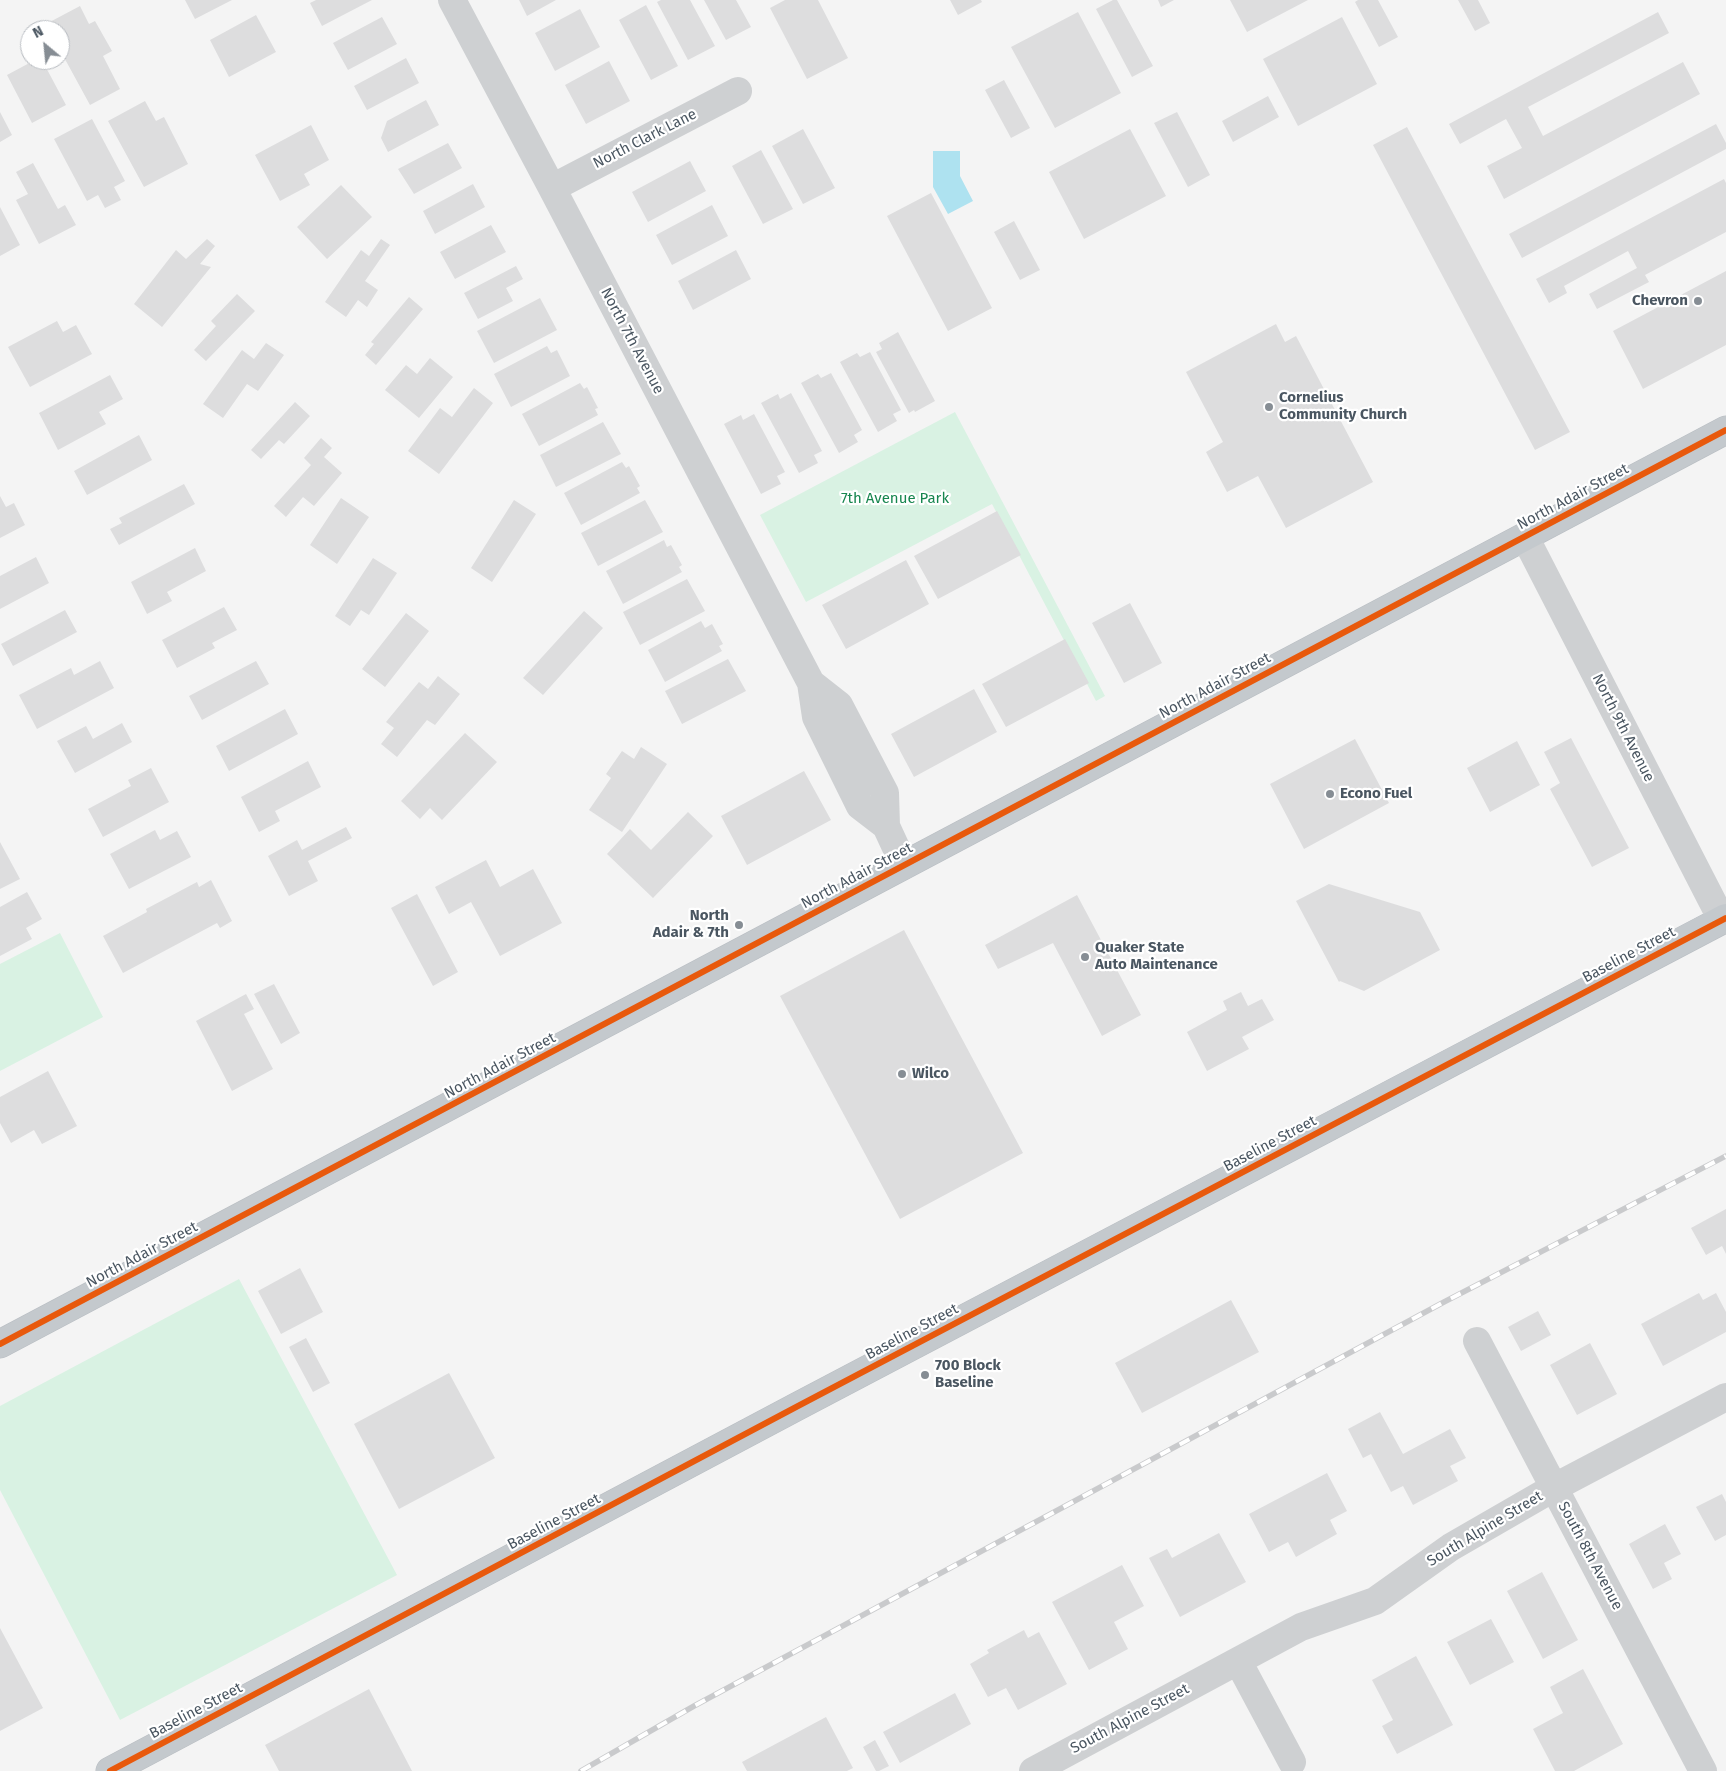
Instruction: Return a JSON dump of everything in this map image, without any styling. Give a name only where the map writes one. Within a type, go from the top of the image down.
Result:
[{"type":"highway","name":"North Adair Street","points":[[0,1344],[1726,430]]},
{"type":"highway","name":"Baseline Street","points":[[110,1771],[807,1401],[1724,919]]},
{"type":"street","name":"North 7th Avenue","points":[[452,0],[811,683],[816,717],[860,806],[886,826],[904,864]]},
{"type":"street","name":"North Clark Lane","points":[[552,188],[738,91]]},
{"type":"street","name":"North 9th Avenue","points":[[1525,537],[1724,919]]},
{"type":"street","name":"South 8th Avenue","points":[[1477,1341],[1703,1771]]},
{"type":"street","name":"South Alpine Street","points":[[1033,1771],[1301,1627],[1375,1601],[1451,1547],[1555,1487],[1726,1397]]},
{"type":"street","points":[[1238,1662],[1292,1762]]},
{"type":"green space","name":"7th Avenue Park","points":[[955,412],[1105,696],[1096,701],[992,504],[806,602],[760,515]]},
{"type":"green space","points":[[60,933],[103,1017],[0,1071],[0,964]]},
{"type":"green space","points":[[239,1279],[397,1575],[120,1720],[0,1490],[0,1406]]},
{"type":"water","points":[[933,151],[960,151],[960,176],[973,201],[948,214],[933,187]]},
{"type":"building","points":[[185,0],[232,0],[195,19]]},
{"type":"building","points":[[316,0],[372,0],[322,26],[310,3]]},
{"type":"building","points":[[519,0],[556,0],[527,16]]},
{"type":"building","points":[[661,0],[690,0],[715,46],[688,60],[657,2]]},
{"type":"building","points":[[704,0],[736,0],[751,27],[726,40]]},
{"type":"building","points":[[785,0],[818,0],[848,58],[807,79],[770,8]]},
{"type":"building","points":[[950,0],[981,0],[982,2],[958,15]]},
{"type":"building","points":[[1113,0],[1117,0],[1153,66],[1132,77],[1096,9]]},
{"type":"building","points":[[1158,0],[1174,0],[1161,7]]},
{"type":"building","points":[[1230,0],[1308,0],[1247,32]]},
{"type":"building","points":[[1358,0],[1378,0],[1398,37],[1379,47],[1355,2]]},
{"type":"building","points":[[1458,0],[1478,0],[1490,23],[1475,31]]},
{"type":"building","points":[[646,5],[678,66],[651,80],[619,20]]},
{"type":"building","points":[[80,6],[89,24],[95,21],[112,51],[103,56],[120,89],[90,105],[70,68],[70,20],[54,20]]},
{"type":"building","points":[[580,9],[600,47],[555,71],[535,33]]},
{"type":"building","points":[[1078,12],[1121,93],[1055,128],[1011,47]]},
{"type":"building","points":[[1658,12],[1669,33],[1528,107],[1543,136],[1683,62],[1700,94],[1504,199],[1487,166],[1522,148],[1506,119],[1460,144],[1449,124]]},
{"type":"building","points":[[256,15],[276,52],[229,77],[210,40]]},
{"type":"building","points":[[382,17],[397,44],[348,70],[333,43]]},
{"type":"building","points":[[1342,17],[1377,84],[1298,126],[1263,59]]},
{"type":"building","points":[[406,58],[419,83],[367,110],[354,86]]},
{"type":"building","points":[[609,61],[630,101],[586,124],[565,85]]},
{"type":"building","points":[[20,68],[20,70],[47,70],[66,105],[32,123],[7,75]]},
{"type":"building","points":[[1004,80],[1030,128],[1011,138],[985,90]]},
{"type":"building","points":[[1268,96],[1279,117],[1233,142],[1222,121]]},
{"type":"building","points":[[426,100],[439,125],[388,152],[381,138],[387,121]]},
{"type":"building","points":[[145,101],[156,121],[164,117],[188,164],[144,187],[108,121]]},
{"type":"building","points":[[0,112],[12,135],[0,142]]},
{"type":"building","points":[[1177,112],[1210,175],[1188,187],[1154,123]]},
{"type":"building","points":[[92,119],[125,181],[114,187],[121,200],[105,208],[98,195],[87,201],[54,139]]},
{"type":"building","points":[[1716,124],[1726,143],[1726,149],[1522,258],[1509,234]]},
{"type":"building","points":[[311,125],[329,160],[304,174],[310,185],[280,201],[255,155]]},
{"type":"building","points":[[1407,127],[1570,432],[1535,450],[1373,145]]},
{"type":"building","points":[[803,129],[835,188],[803,204],[772,146]]},
{"type":"building","points":[[1130,129],[1166,196],[1084,239],[1049,172]]},
{"type":"building","points":[[448,143],[462,168],[414,194],[398,169]]},
{"type":"building","points":[[761,150],[793,209],[763,224],[732,166]]},
{"type":"building","points":[[690,161],[706,191],[648,222],[632,192]]},
{"type":"building","points":[[33,163],[58,209],[65,205],[76,225],[39,244],[16,200],[28,194],[16,172]]},
{"type":"building","points":[[1724,179],[1726,183],[1726,232],[1645,275],[1649,282],[1597,309],[1589,294],[1637,268],[1628,251],[1564,286],[1567,293],[1549,303],[1536,279]]},
{"type":"building","points":[[473,184],[485,207],[435,234],[423,211]]},
{"type":"building","points":[[341,185],[372,217],[327,259],[297,227]]},
{"type":"building","points":[[931,193],[992,308],[948,331],[887,216]]},
{"type":"building","points":[[712,205],[728,236],[672,265],[656,235]]},
{"type":"building","points":[[0,207],[20,245],[0,256]]},
{"type":"building","points":[[1014,221],[1040,270],[1020,280],[994,232]]},
{"type":"building","points":[[491,225],[506,252],[455,279],[440,252]]},
{"type":"building","points":[[207,239],[215,246],[200,264],[211,267],[162,327],[134,304],[176,250],[186,259]]},
{"type":"building","points":[[381,239],[390,245],[365,281],[378,290],[367,307],[358,300],[346,317],[325,302],[361,250],[369,256]]},
{"type":"building","points":[[736,250],[751,279],[693,310],[678,281]]},
{"type":"building","points":[[516,266],[523,279],[506,288],[513,301],[478,319],[464,293]]},
{"type":"building","name":"Chevron","points":[[1726,271],[1726,345],[1643,389],[1613,331]]},
{"type":"building","points":[[237,294],[255,311],[206,361],[194,350],[216,326],[211,321]]},
{"type":"building","points":[[409,297],[423,309],[376,365],[365,355],[374,344],[371,342]]},
{"type":"building","points":[[540,298],[557,330],[494,363],[477,331]]},
{"type":"building","points":[[57,321],[63,332],[76,325],[92,354],[30,387],[8,347]]},
{"type":"building","name":"Cornelius Community Church","points":[[1276,324],[1285,342],[1296,336],[1373,482],[1286,528],[1258,476],[1227,492],[1206,452],[1223,442],[1186,372]]},
{"type":"building","points":[[898,332],[935,401],[915,412],[914,410],[909,413],[876,352],[882,349],[879,343]]},
{"type":"building","points":[[266,343],[284,355],[258,391],[247,384],[223,418],[203,404],[242,350],[254,359]]},
{"type":"building","points":[[547,346],[551,353],[557,350],[570,376],[511,407],[494,374]]},
{"type":"building","points":[[870,352],[901,410],[893,414],[897,421],[878,432],[840,362],[857,353],[860,357]]},
{"type":"building","points":[[430,358],[453,377],[419,418],[385,390],[406,365],[417,374]]},
{"type":"building","points":[[831,373],[862,430],[854,435],[858,442],[839,453],[801,383],[818,374],[821,378]]},
{"type":"building","points":[[110,375],[123,399],[99,412],[106,424],[58,450],[39,413]]},
{"type":"building","points":[[580,383],[584,389],[587,387],[598,408],[595,409],[598,415],[539,446],[522,414]]},
{"type":"building","points":[[474,388],[493,403],[439,474],[408,451],[440,408],[452,417]]},
{"type":"building","points":[[791,393],[822,451],[814,455],[818,463],[799,473],[761,403],[778,394],[780,399]]},
{"type":"building","points":[[295,402],[310,416],[284,444],[279,440],[261,459],[251,450]]},
{"type":"building","points":[[754,414],[785,472],[777,476],[781,484],[761,494],[724,424],[741,415],[743,420]]},
{"type":"building","points":[[603,422],[621,454],[556,487],[540,455]]},
{"type":"building","points":[[139,435],[152,460],[87,495],[74,471]]},
{"type":"building","points":[[321,438],[332,448],[324,457],[342,473],[314,506],[303,497],[286,517],[274,506],[311,465],[304,458]]},
{"type":"building","points":[[622,462],[626,468],[629,466],[640,486],[637,488],[640,493],[581,525],[564,493]]},
{"type":"building","points":[[184,484],[195,504],[119,545],[110,529],[122,523],[119,518]]},
{"type":"building","points":[[0,496],[6,507],[14,503],[25,525],[0,538]]},
{"type":"building","points":[[341,498],[369,517],[337,564],[310,545]]},
{"type":"building","points":[[514,500],[536,514],[492,582],[471,568]]},
{"type":"building","points":[[645,500],[663,532],[598,566],[581,533]]},
{"type":"building","points":[[997,511],[1021,555],[938,599],[914,556]]},
{"type":"building","points":[[664,540],[667,547],[671,545],[682,565],[679,567],[682,572],[623,604],[606,571]]},
{"type":"building","points":[[195,548],[206,571],[167,592],[172,601],[147,614],[131,582]]},
{"type":"building","points":[[36,557],[49,583],[0,609],[0,576]]},
{"type":"building","points":[[373,558],[397,573],[369,615],[361,610],[350,626],[335,616]]},
{"type":"building","points":[[906,560],[929,604],[846,649],[822,605]]},
{"type":"building","points":[[687,579],[705,611],[640,645],[623,612]]},
{"type":"building","points":[[1130,603],[1162,663],[1124,683],[1092,623]]},
{"type":"building","points":[[224,607],[237,630],[212,643],[215,648],[177,668],[162,640]]},
{"type":"building","points":[[65,610],[77,632],[13,666],[1,644]]},
{"type":"building","points":[[584,611],[603,628],[543,695],[523,678]]},
{"type":"building","points":[[406,613],[429,631],[385,687],[362,669]]},
{"type":"building","points":[[701,621],[705,628],[712,624],[723,644],[719,646],[722,651],[665,682],[648,650]]},
{"type":"building","points":[[1065,639],[1089,683],[1006,727],[982,684]]},
{"type":"building","points":[[728,659],[746,691],[682,724],[665,691]]},
{"type":"building","points":[[100,661],[114,688],[37,729],[19,695],[71,668],[74,675]]},
{"type":"building","points":[[256,661],[269,684],[202,720],[189,696]]},
{"type":"building","points":[[438,676],[460,694],[435,725],[427,720],[397,757],[381,744],[394,728],[386,722],[419,682],[428,689]]},
{"type":"building","points":[[974,689],[997,732],[914,777],[891,734]]},
{"type":"building","points":[[285,709],[298,734],[229,771],[216,746]]},
{"type":"building","points":[[122,723],[132,742],[75,773],[57,741],[86,726],[93,739]]},
{"type":"building","points":[[465,733],[497,762],[442,820],[430,808],[420,819],[401,801]]},
{"type":"building","points":[[1571,738],[1629,848],[1592,867],[1550,789],[1560,783],[1544,752]]},
{"type":"building","name":"Econo Fuel","points":[[1355,739],[1389,803],[1304,849],[1270,784]]},
{"type":"building","points":[[1517,741],[1540,785],[1490,812],[1467,768]]},
{"type":"building","points":[[641,747],[667,764],[622,832],[589,810],[611,778],[606,774],[622,751],[634,759]]},
{"type":"building","points":[[308,761],[321,787],[275,811],[280,821],[259,832],[241,797]]},
{"type":"building","points":[[151,768],[169,802],[103,837],[88,809],[131,786],[128,780]]},
{"type":"building","points":[[804,771],[831,820],[747,865],[721,816]]},
{"type":"building","points":[[688,812],[713,836],[653,898],[607,854],[630,829],[651,850]]},
{"type":"building","points":[[346,827],[352,838],[308,861],[318,881],[289,896],[268,856],[297,840],[302,850]]},
{"type":"building","points":[[155,830],[160,840],[177,831],[191,857],[129,889],[110,854]]},
{"type":"building","points":[[0,842],[20,879],[0,889]]},
{"type":"building","points":[[486,860],[500,887],[533,869],[562,923],[500,956],[471,902],[449,914],[435,887]]},
{"type":"building","points":[[211,880],[232,921],[220,928],[217,923],[123,973],[103,936],[147,912],[146,909],[197,882],[199,887]]},
{"type":"building","points":[[1329,884],[1420,912],[1440,950],[1364,991],[1339,982],[1296,901]]},
{"type":"building","points":[[27,892],[42,919],[26,928],[32,939],[0,956],[0,907]]},
{"type":"building","points":[[417,894],[458,972],[433,986],[391,908]]},
{"type":"building","name":"Quaker State Auto Maintenance","points":[[1077,895],[1141,1015],[1102,1036],[1053,943],[998,969],[985,945]]},
{"type":"building","name":"Wilco","points":[[904,930],[1023,1153],[900,1219],[780,996]]},
{"type":"building","points":[[274,984],[300,1033],[281,1044],[254,994]]},
{"type":"building","points":[[1241,992],[1248,1006],[1262,999],[1274,1020],[1242,1037],[1249,1049],[1207,1071],[1187,1032],[1227,1010],[1223,1001]]},
{"type":"building","points":[[246,994],[254,1009],[244,1014],[273,1069],[232,1091],[196,1021]]},
{"type":"building","points":[[48,1071],[77,1126],[42,1144],[34,1130],[11,1143],[0,1123],[0,1097]]},
{"type":"building","points":[[1726,1209],[1726,1254],[1722,1246],[1706,1255],[1691,1228]]},
{"type":"building","points":[[300,1268],[323,1312],[281,1334],[258,1291]]},
{"type":"building","points":[[1699,1293],[1703,1300],[1716,1293],[1726,1312],[1726,1332],[1663,1366],[1641,1324]]},
{"type":"building","points":[[1231,1300],[1259,1352],[1142,1413],[1115,1363]]},
{"type":"building","points":[[1538,1311],[1551,1335],[1521,1351],[1508,1327]]},
{"type":"building","points":[[306,1338],[330,1383],[313,1392],[289,1347]]},
{"type":"building","points":[[1590,1343],[1617,1394],[1577,1415],[1550,1365]]},
{"type":"building","points":[[449,1373],[495,1458],[399,1509],[354,1424]]},
{"type":"building","points":[[1380,1412],[1403,1454],[1450,1429],[1466,1458],[1450,1466],[1458,1481],[1413,1505],[1403,1486],[1391,1492],[1371,1454],[1363,1458],[1348,1429]]},
{"type":"building","points":[[1327,1473],[1347,1511],[1330,1520],[1337,1534],[1296,1557],[1288,1542],[1269,1552],[1249,1514]]},
{"type":"building","points":[[1722,1494],[1726,1502],[1726,1535],[1715,1541],[1696,1507]]},
{"type":"building","points":[[1665,1524],[1681,1554],[1664,1563],[1672,1579],[1653,1589],[1629,1544]]},
{"type":"building","points":[[1219,1533],[1246,1582],[1180,1617],[1149,1558],[1167,1549],[1172,1558]]},
{"type":"building","points":[[1122,1565],[1144,1606],[1114,1622],[1128,1649],[1089,1670],[1052,1602]]},
{"type":"building","points":[[1542,1572],[1578,1640],[1543,1659],[1507,1591]]},
{"type":"building","points":[[1491,1619],[1514,1662],[1470,1685],[1447,1642]]},
{"type":"building","points":[[0,1628],[43,1708],[0,1731]]},
{"type":"building","points":[[1024,1630],[1028,1638],[1039,1632],[1067,1684],[1018,1710],[1006,1688],[988,1697],[970,1664],[989,1653],[987,1650]]},
{"type":"building","points":[[1416,1656],[1453,1725],[1397,1754],[1382,1726],[1393,1720],[1372,1680]]},
{"type":"building","points":[[1583,1669],[1623,1744],[1574,1771],[1555,1771],[1533,1729],[1563,1713],[1550,1687]]},
{"type":"building","points":[[369,1689],[412,1771],[279,1771],[265,1745]]},
{"type":"building","points":[[955,1693],[971,1724],[900,1763],[883,1732]]},
{"type":"building","points":[[826,1717],[853,1768],[847,1771],[747,1771],[742,1762]]},
{"type":"building","points":[[875,1740],[889,1766],[879,1771],[876,1771],[863,1747]]},
{"type":"railway","points":[[581,1771],[694,1706],[1444,1302],[1726,1156]]},
{"type":"cycle path","points":[[0,1344],[1726,430]]},
{"type":"cycle path","points":[[110,1771],[798,1406],[1726,918]]},
{"type":"place","name":"Chevron","points":[[1698,301]]},
{"type":"place","name":"Cornelius Community Church","points":[[1269,407]]},
{"type":"place","name":"Econo Fuel","points":[[1330,794]]},
{"type":"place","name":"North Adair & 7th","points":[[739,925]]},
{"type":"place","name":"Quaker State Auto Maintenance","points":[[1085,957]]},
{"type":"place","name":"Wilco","points":[[902,1074]]},
{"type":"place","name":"700 Block Baseline","points":[[925,1375]]}]
